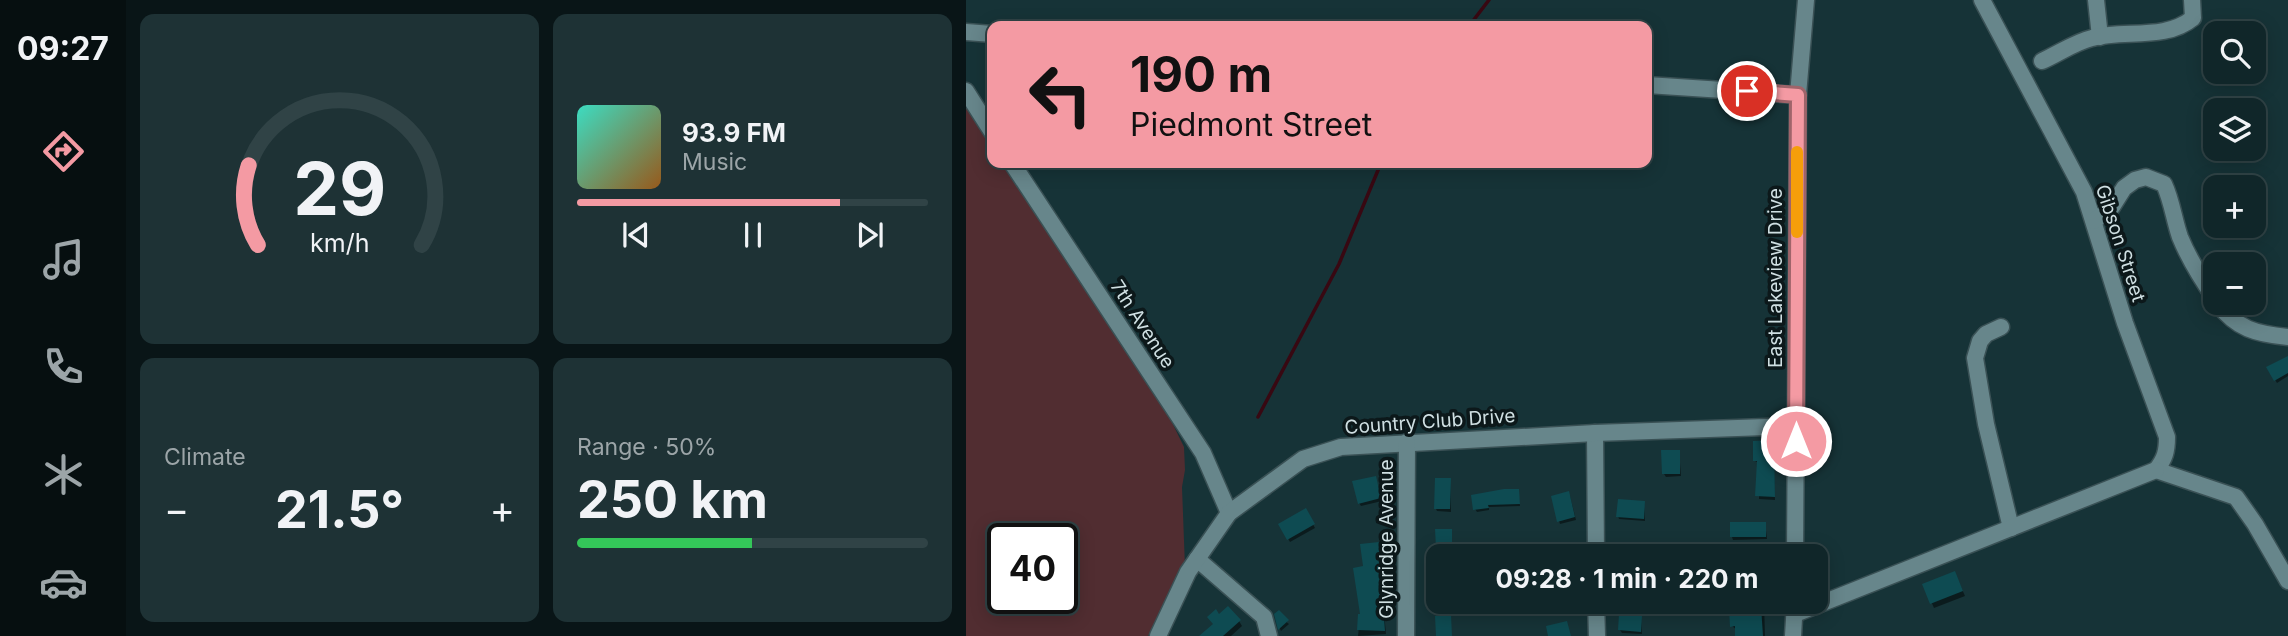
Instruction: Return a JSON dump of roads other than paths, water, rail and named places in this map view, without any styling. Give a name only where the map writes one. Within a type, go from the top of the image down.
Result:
[{"type":"street","name":"East Lakeview Drive","points":[[1795,544],[1798,95],[1806,0]]},
{"type":"street","name":"Gibson Street","points":[[1982,0],[2084,192],[2125,323],[2166,437],[2167,451],[2156,470]]},
{"type":"street","points":[[2096,0],[2100,37]]},
{"type":"street","points":[[2042,61],[2092,38],[2164,31],[2184,26],[2193,18],[2192,0]]},
{"type":"street","points":[[966,32],[987,34]]},
{"type":"street","points":[[1652,85],[1798,95]]},
{"type":"street","points":[[966,91],[987,124]]},
{"type":"street","name":"7th Avenue","points":[[1015,168],[1203,453],[1229,513]]},
{"type":"street","points":[[2094,220],[2112,207],[2124,188],[2135,180],[2146,177],[2156,179],[2164,184],[2180,237],[2203,281]]},
{"type":"street","points":[[2227,315],[2233,322],[2260,334],[2288,337]]},
{"type":"street","points":[[2001,327],[1986,334],[1980,341],[1975,358],[1986,424],[2011,528]]},
{"type":"street","name":"Country Club Drive","points":[[1158,636],[1188,572],[1229,513],[1303,459],[1341,447],[1407,442],[1795,426]]},
{"type":"street","points":[[1595,433],[1595,544]]},
{"type":"street","name":"Glynridge Avenue","points":[[1406,636],[1407,442]]},
{"type":"street","points":[[1828,596],[2011,528],[2156,470],[2236,497],[2288,581]]},
{"type":"street","points":[[1198,559],[1264,617],[1269,636]]},
{"type":"street","points":[[1596,614],[1597,636]]},
{"type":"street","points":[[1793,636],[1795,614]]},
{"type":"waterway","points":[[1473,21],[1489,0]]},
{"type":"waterway","points":[[1258,417],[1339,264],[1379,168]]}]
